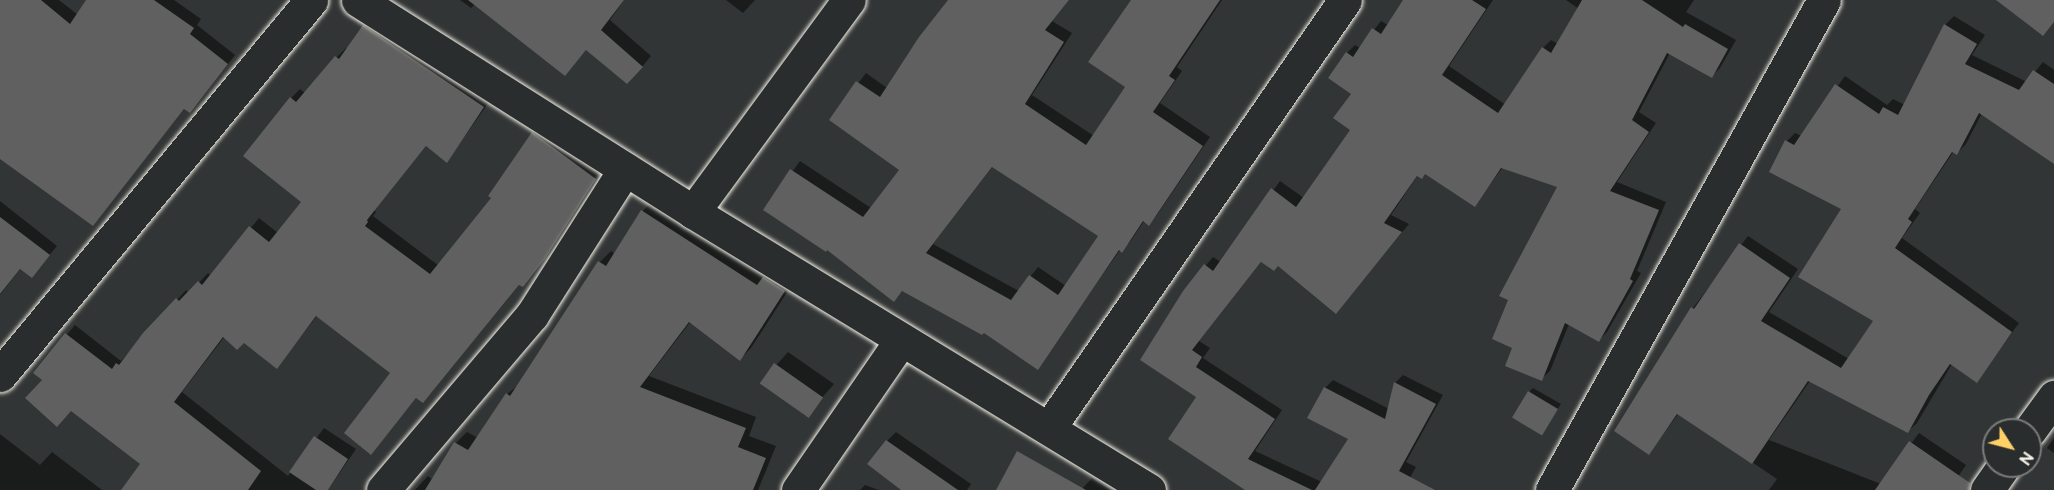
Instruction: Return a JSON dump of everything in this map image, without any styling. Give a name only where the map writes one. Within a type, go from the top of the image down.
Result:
[{"type":"street","points":[[0,375],[311,0]]},
{"type":"street","points":[[693,212],[849,0]]},
{"type":"street","points":[[1049,428],[1345,0]]},
{"type":"street","points":[[1552,490],[1824,0]]},
{"type":"street","points":[[368,3],[693,212],[1149,490]]},
{"type":"street","points":[[383,490],[532,315],[625,169]]},
{"type":"street","points":[[798,490],[901,340]]},
{"type":"street","points":[[2039,418],[2054,397]]},
{"type":"building","points":[[0,0],[41,0],[70,24],[86,0],[154,0],[194,28],[190,34],[228,64],[190,113],[184,109],[93,226],[0,159]]},
{"type":"building","points":[[468,0],[624,0],[601,30],[643,67],[627,84],[586,50],[565,76]]},
{"type":"building","points":[[948,0],[1069,0],[1045,30],[1064,42],[1025,104],[1086,145],[1125,87],[1088,62],[1131,0],[1220,0],[1169,76],[1175,80],[1153,112],[1203,146],[1149,226],[1143,221],[1122,253],[1119,250],[1038,370],[984,333],[982,335],[902,291],[894,302],[827,250],[826,252],[763,210],[790,169],[863,217],[899,170],[829,120],[856,81],[880,97],[919,37]],"holes":[[[992,167],[1098,236],[1058,295],[1029,275],[1011,300],[926,253]]]},
{"type":"building","points":[[1403,0],[1472,0],[1486,9],[1442,75],[1498,113],[1542,47],[1551,53],[1582,0],[1642,0],[1683,27],[1685,24],[1728,49],[1712,78],[1667,53],[1632,120],[1649,132],[1610,191],[1659,210],[1630,279],[1633,281],[1599,342],[1565,323],[1542,381],[1505,366],[1512,348],[1492,339],[1508,300],[1499,296],[1557,187],[1501,168],[1475,207],[1425,174],[1422,179],[1417,176],[1384,223],[1402,232],[1336,314],[1278,266],[1274,271],[1261,262],[1192,350],[1202,357],[1196,367],[1275,419],[1248,459],[1312,490],[1245,490],[1168,439],[1196,397],[1140,360],[1183,291],[1204,264],[1213,271],[1271,188],[1296,207],[1350,130],[1333,118],[1351,94],[1328,78],[1346,52],[1353,57],[1372,28],[1381,34]]},
{"type":"building","points":[[1996,0],[2054,0],[2054,22],[2043,36]]},
{"type":"building","points":[[1944,24],[1977,44],[1965,64],[2019,90],[2033,70],[2054,84],[2054,164],[1979,113],[1957,155],[1952,152],[1908,219],[1912,222],[1895,248],[2012,332],[1977,383],[1950,364],[1929,395],[1908,433],[1808,381],[1752,464],[1677,414],[1649,455],[1614,431],[1691,307],[1694,309],[1739,243],[1790,278],[1761,321],[1841,368],[1873,321],[1798,277],[1841,209],[1769,172],[1785,140],[1794,145],[1835,84],[1879,114],[1883,107],[1898,115]]},
{"type":"building","points":[[363,25],[484,107],[447,163],[426,146],[367,220],[365,226],[430,274],[491,198],[488,196],[532,132],[596,179],[545,259],[523,287],[519,285],[423,403],[416,398],[371,455],[344,433],[390,373],[316,316],[277,369],[244,343],[237,350],[223,337],[174,402],[261,471],[248,490],[121,490],[140,464],[71,411],[57,427],[25,398],[42,380],[33,373],[65,333],[112,369],[116,363],[119,365],[143,333],[176,298],[179,301],[198,281],[202,285],[249,226],[269,242],[301,202],[243,156],[290,97],[296,102],[335,56],[339,59]]},
{"type":"building","points":[[641,210],[757,285],[763,277],[785,291],[740,361],[689,322],[640,387],[746,428],[738,447],[766,458],[753,490],[425,490],[454,442],[468,450],[506,393],[510,396],[598,261],[606,266]]},
{"type":"building","points":[[0,217],[50,255],[32,278],[20,269],[0,294]]},
{"type":"building","points":[[774,363],[823,397],[809,418],[760,383]]},
{"type":"building","points":[[1394,382],[1436,404],[1399,471],[1435,490],[1315,490],[1348,439],[1307,418],[1324,387],[1385,419]]},
{"type":"building","points":[[1528,391],[1558,409],[1542,436],[1512,418]]},
{"type":"building","points":[[314,436],[348,459],[328,490],[316,490],[289,472]]},
{"type":"building","points":[[886,440],[958,490],[901,490],[867,464]]},
{"type":"building","points":[[1909,441],[1970,483],[1969,490],[1875,490]]},
{"type":"building","points":[[1017,451],[1086,490],[996,490]]}]
